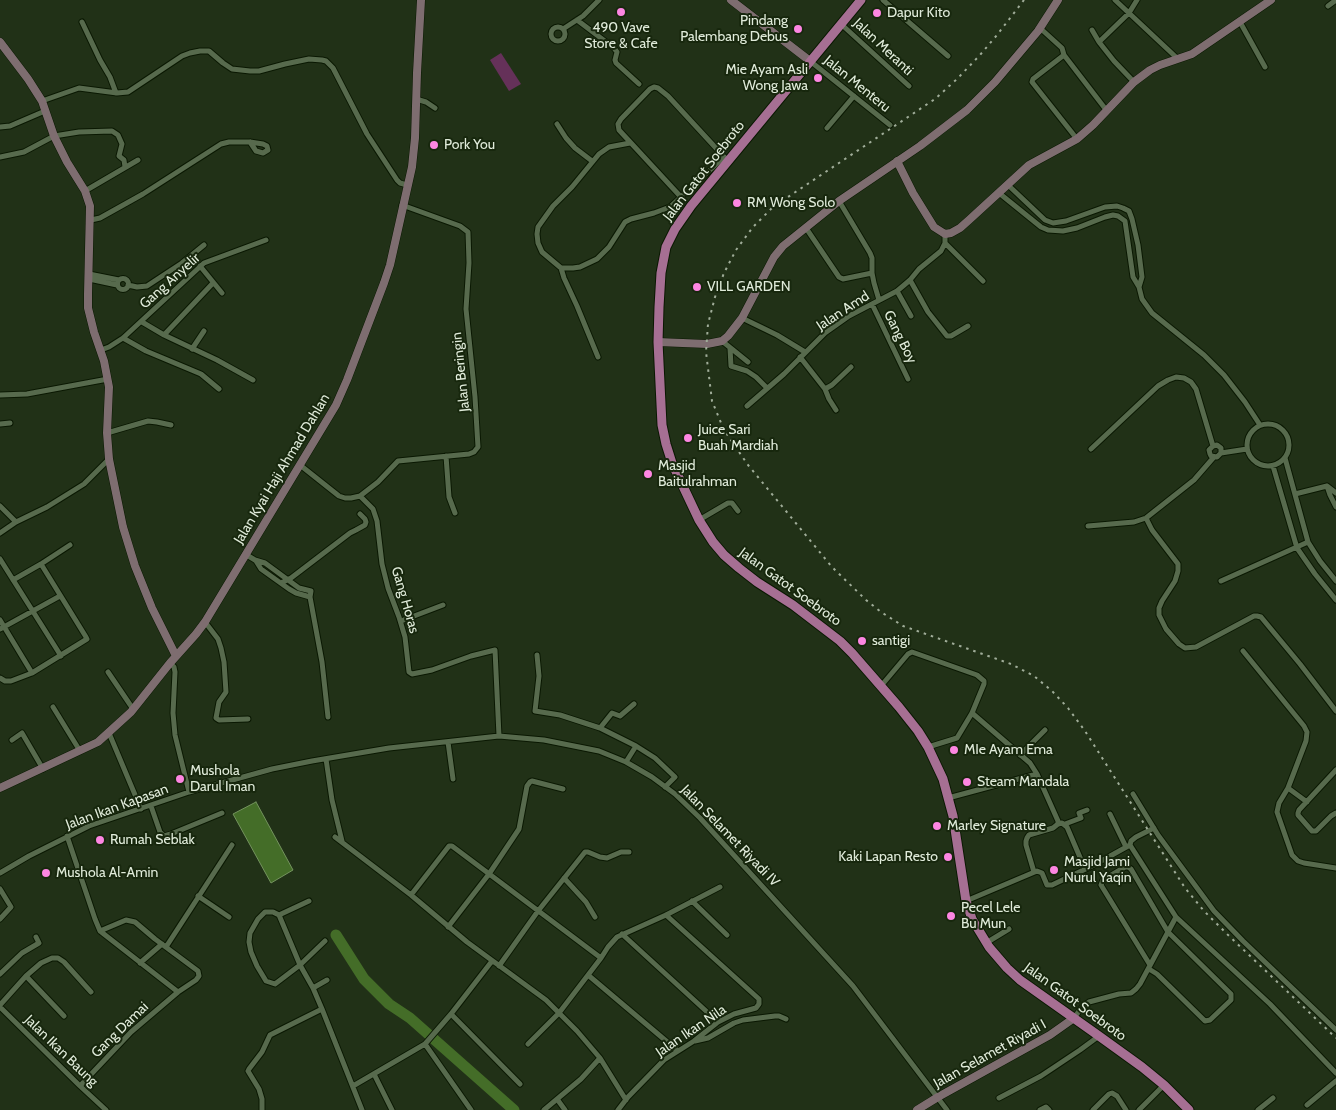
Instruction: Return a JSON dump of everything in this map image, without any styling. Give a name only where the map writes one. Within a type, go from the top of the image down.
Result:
[{"type":"main road","name":"Jalan Gatot Soebroto","points":[[861,0],[726,159],[675,229],[666,248],[661,273],[658,342],[662,425],[666,444],[672,463],[699,520],[724,555],[757,582],[793,605],[840,641],[909,719],[928,747],[943,779],[953,816],[966,901],[972,919],[986,943],[1020,980],[1142,1067],[1189,1110]]},
{"type":"street","name":"Jalan Kyai Haji Ahmad Dahlan","points":[[0,788],[98,742],[133,709],[205,622],[329,419],[347,380],[390,265],[414,152],[421,0]]},
{"type":"street","points":[[563,29],[577,20],[599,0]]},
{"type":"street","points":[[731,0],[810,61]]},
{"type":"street","points":[[883,0],[948,56]]},
{"type":"street","points":[[658,342],[707,344],[722,341],[728,336],[742,318],[774,257],[783,246],[839,201],[920,146],[957,118],[994,82],[1040,28],[1058,0]]},
{"type":"street","points":[[1115,0],[1178,59]]},
{"type":"street","points":[[1099,42],[1129,13],[1137,0]]},
{"type":"street","points":[[946,234],[960,228],[1030,165],[1077,139],[1134,82],[1150,70],[1192,54],[1271,0]]},
{"type":"street","points":[[1328,6],[1336,0]]},
{"type":"street","points":[[577,20],[614,48],[617,52],[616,63],[640,84]]},
{"type":"street","points":[[82,22],[116,93]]},
{"type":"street","points":[[1240,22],[1266,67]]},
{"type":"street","name":"Jalan Meranti","points":[[841,24],[909,86]]},
{"type":"street","points":[[1040,28],[1062,48],[1064,54],[1106,111]]},
{"type":"street","points":[[1092,30],[1118,66],[1134,82]]},
{"type":"street","points":[[0,42],[42,101],[54,136],[85,191],[90,206],[88,308],[108,379],[108,459],[123,527],[135,566],[152,608],[176,656]]},
{"type":"street","points":[[42,101],[79,88],[116,93],[128,92],[182,56],[200,50],[209,51],[232,69],[250,71],[259,71],[309,59],[322,60],[326,61],[336,74],[367,134],[397,180],[407,186]]},
{"type":"street","points":[[1064,54],[1033,79],[1032,82],[1077,139]]},
{"type":"street","name":"Jalan Menteru","points":[[810,61],[890,125]]},
{"type":"street","points":[[561,268],[580,266],[597,259],[609,247],[626,222],[670,207],[680,196],[726,159],[668,96],[654,87],[648,90],[621,119],[618,124],[619,130],[680,196]]},
{"type":"street","points":[[827,128],[854,96]]},
{"type":"street","points":[[416,99],[426,102],[435,108]]},
{"type":"street","points":[[0,128],[10,126],[45,111]]},
{"type":"street","points":[[557,124],[566,138],[592,161]]},
{"type":"street","points":[[0,157],[24,152],[54,136],[79,132],[112,131],[118,135],[122,144],[119,156],[124,160],[125,167]]},
{"type":"street","points":[[91,220],[100,218],[143,194],[221,144],[250,142]]},
{"type":"street","points":[[598,357],[561,268],[542,252],[538,243],[538,227],[553,206],[572,187],[599,154],[609,147],[630,143]]},
{"type":"street","points":[[85,191],[138,160]]},
{"type":"street","points":[[897,161],[929,220],[934,227],[946,234]]},
{"type":"street","points":[[1008,185],[1044,220],[1053,223],[1117,206],[1128,211],[1132,219],[1138,245],[1142,277],[1139,287]]},
{"type":"street","points":[[999,194],[1041,227],[1048,230],[1063,231],[1077,228],[1113,215],[1125,221],[1133,277],[1139,287],[1142,299],[1152,313],[1204,355],[1224,375],[1260,425]]},
{"type":"street","points":[[839,201],[870,253],[873,264],[874,283],[879,300]]},
{"type":"street","name":"Jalan Beringin","points":[[360,496],[378,482],[398,461],[462,455],[474,452],[479,442],[466,309],[468,232],[460,226],[402,205]]},
{"type":"street","points":[[1125,221],[1132,219]]},
{"type":"street","points":[[1041,227],[1044,220]]},
{"type":"street","points":[[806,228],[839,277],[843,279],[872,272]]},
{"type":"street","points":[[946,234],[945,243],[983,281]]},
{"type":"street","name":"Gang Anyelir","points":[[101,350],[123,338],[200,266],[209,260],[266,240]]},
{"type":"street","name":"Jalan Amd","points":[[747,406],[825,334],[849,316],[897,290],[910,280],[919,268],[941,251],[945,243]]},
{"type":"street","points":[[118,282],[122,278],[128,281],[128,284],[137,287],[147,286],[182,263],[204,245]]},
{"type":"street","points":[[200,266],[222,293]]},
{"type":"street","points":[[89,276],[118,282]]},
{"type":"street","points":[[910,280],[928,312],[947,336],[968,326]]},
{"type":"street","points":[[118,282],[119,288],[122,289],[127,288],[128,284]]},
{"type":"street","points":[[164,335],[213,283]]},
{"type":"street","points":[[897,290],[911,316]]},
{"type":"street","name":"Gang Boy","points":[[872,304],[908,379]]},
{"type":"street","points":[[742,318],[778,335],[805,352]]},
{"type":"street","points":[[142,322],[253,380]]},
{"type":"street","points":[[192,349],[204,331]]},
{"type":"street","points":[[123,338],[153,354],[201,374],[219,389]]},
{"type":"street","points":[[722,341],[748,362]]},
{"type":"street","points":[[730,348],[731,366],[746,371],[767,388]]},
{"type":"street","points":[[800,357],[825,389],[836,410]]},
{"type":"street","points":[[825,389],[851,367]]},
{"type":"street","points":[[1091,449],[1158,386],[1176,377],[1184,378],[1191,382],[1196,389],[1213,446]]},
{"type":"street","points":[[0,395],[27,394],[108,379]]},
{"type":"street","points":[[107,433],[148,421],[171,425]]},
{"type":"street","points":[[0,424],[10,423]]},
{"type":"street","points":[[1260,425],[1276,426],[1283,431],[1288,439],[1289,449],[1285,458],[1273,466],[1262,465],[1252,459],[1247,449],[1247,439],[1252,431],[1260,425]]},
{"type":"street","points":[[1213,446],[1219,447],[1222,453]]},
{"type":"street","points":[[1213,446],[1209,450],[1214,457]]},
{"type":"street","points":[[1088,526],[1134,522],[1146,518],[1194,480],[1214,457],[1220,456],[1222,453],[1247,449]]},
{"type":"street","points":[[446,456],[449,497],[455,513]]},
{"type":"street","points":[[1285,458],[1308,542],[1336,581]]},
{"type":"street","points":[[0,534],[16,522],[47,507],[84,484],[108,459]]},
{"type":"street","points":[[300,465],[341,497],[360,496]]},
{"type":"street","points":[[1273,466],[1297,548],[1336,600]]},
{"type":"street","points":[[1295,494],[1327,486]]},
{"type":"street","points":[[1327,486],[1336,493]]},
{"type":"street","points":[[1327,486],[1336,507]]},
{"type":"street","name":"Gang Horas","points":[[360,496],[373,509],[376,517],[379,528],[382,564],[388,588],[401,621],[410,674],[432,670],[471,656],[495,650],[499,736]]},
{"type":"street","points":[[699,520],[728,503],[732,503],[738,511]]},
{"type":"street","points":[[0,506],[16,522]]},
{"type":"street","points":[[282,583],[350,533],[364,525],[365,519],[360,514]]},
{"type":"street","points":[[1146,518],[1152,530],[1178,564],[1175,581],[1162,601],[1159,615],[1166,629],[1179,644],[1185,648],[1196,647],[1254,616],[1262,617],[1336,711]]},
{"type":"street","points":[[1221,581],[1308,542]]},
{"type":"street","points":[[13,580],[70,545]]},
{"type":"street","points":[[246,554],[255,560],[265,563],[299,588],[311,591],[310,597],[322,662],[328,718]]},
{"type":"street","points":[[0,559],[60,656]]},
{"type":"street","points":[[255,560],[262,569],[296,593],[310,597]]},
{"type":"street","points":[[0,678],[12,681],[32,673],[87,638],[41,564]]},
{"type":"street","points":[[2,628],[60,596]]},
{"type":"street","points":[[401,621],[443,605]]},
{"type":"street","points":[[0,620],[2,628],[32,673]]},
{"type":"street","points":[[205,622],[218,639],[224,662],[226,692],[219,702],[216,718],[219,720],[248,719]]},
{"type":"street","points":[[1243,651],[1307,732],[1306,741],[1288,788],[1279,803],[1277,812],[1292,855],[1304,864],[1336,868]]},
{"type":"street","points":[[881,686],[908,654],[912,652],[977,675],[982,679],[984,684],[972,713],[957,738],[928,747]]},
{"type":"street","points":[[537,655],[539,676],[535,712],[560,716],[600,728],[636,746],[655,758],[675,777],[665,787]]},
{"type":"street","points":[[170,663],[174,667],[175,672],[173,713],[175,735],[190,792]]},
{"type":"street","points":[[108,672],[133,709]]},
{"type":"street","points":[[600,728],[612,713],[620,716],[634,704]]},
{"type":"street","points":[[53,707],[80,751]]},
{"type":"street","points":[[972,713],[1030,763],[1037,774],[1058,820],[1058,824]]},
{"type":"street","points":[[1020,755],[1044,730]]},
{"type":"street","points":[[12,740],[22,733],[43,769]]},
{"type":"street","points":[[109,733],[141,809]]},
{"type":"street","name":"Jalan Selamet Riyadi IV","points":[[190,792],[272,769],[326,759],[389,748],[499,736],[544,740],[600,751],[626,762],[652,777],[675,794],[706,824],[853,986],[947,1110]]},
{"type":"street","points":[[448,742],[453,779]]},
{"type":"street","points":[[626,762],[636,746]]},
{"type":"street","points":[[326,759],[332,800],[342,842]]},
{"type":"street","points":[[1336,770],[1299,810],[1298,815],[1312,831],[1316,831],[1336,813]]},
{"type":"street","points":[[948,798],[1037,774]]},
{"type":"street","points":[[448,927],[489,874],[519,829],[527,786],[530,782],[563,789]]},
{"type":"street","points":[[1288,788],[1307,802]]},
{"type":"street","name":"Jalan Ikan Kapasan","points":[[0,874],[29,856],[89,826],[190,792]]},
{"type":"street","points":[[1133,794],[1185,873],[1214,911],[1336,1030]]},
{"type":"street","points":[[151,806],[160,832],[164,836],[222,813]]},
{"type":"street","points":[[1034,872],[1026,841],[1029,835],[1080,818],[1079,813],[1087,810]]},
{"type":"street","points":[[1110,814],[1128,846],[1176,917],[1270,1004],[1336,1073]]},
{"type":"street","points":[[1065,824],[1085,869]]},
{"type":"street","points":[[966,901],[1038,871],[1042,873],[1045,883],[1049,886],[1128,846],[1136,837],[1154,828]]},
{"type":"street","points":[[67,836],[94,919],[100,931],[178,992]]},
{"type":"street","points":[[335,837],[411,895],[492,961],[534,990],[559,1013],[600,1058],[626,1100]]},
{"type":"street","points":[[140,963],[164,945],[232,844]]},
{"type":"street","points":[[411,895],[450,845],[454,846],[602,958]]},
{"type":"street","points":[[499,966],[538,910],[585,852],[607,858],[621,852],[629,852]]},
{"type":"street","points":[[1125,867],[1130,868],[1168,932],[1231,994],[1230,1002],[1210,1020],[1205,1021],[1150,967],[1101,886],[1103,880],[1125,867]]},
{"type":"street","points":[[564,878],[586,902],[596,917]]},
{"type":"street","points":[[528,1044],[559,1013],[602,958],[612,941],[622,934],[666,915],[720,887]]},
{"type":"street","points":[[0,889],[11,907],[0,919]]},
{"type":"street","points":[[198,896],[229,917]]},
{"type":"street","points":[[279,916],[309,900]]},
{"type":"street","points":[[692,901],[726,935]]},
{"type":"street","points":[[325,941],[300,964],[278,982],[272,984],[266,981],[256,966],[249,942],[250,933],[258,919],[265,912],[273,912],[279,916],[300,964],[322,1008],[362,1110]]},
{"type":"street","name":"Jalan Ikan Nila","points":[[618,1110],[664,1060],[694,1041],[718,1022],[734,1014],[756,1008],[760,1002],[759,999],[666,915]]},
{"type":"street","points":[[1074,1018],[1082,1007],[1089,1002],[1119,994],[1131,993],[1140,984],[1176,917]]},
{"type":"street","points":[[100,931],[126,920],[131,920],[164,945]]},
{"type":"street","points":[[986,943],[1009,929]]},
{"type":"street","points":[[622,934],[718,1022]]},
{"type":"street","points":[[0,974],[22,953],[39,943],[36,937]]},
{"type":"street","name":"Gang Damai","points":[[80,1086],[131,1032],[178,992],[196,980],[199,973],[164,945]]},
{"type":"street","points":[[0,1006],[26,976],[41,963],[52,958],[64,962],[91,992]]},
{"type":"street","points":[[353,1086],[428,1041],[492,961]]},
{"type":"street","points":[[588,975],[678,1051]]},
{"type":"street","points":[[26,976],[64,1016]]},
{"type":"street","points":[[313,988],[327,980]]},
{"type":"street","name":"Jalan Ikan Baung","points":[[0,1006],[106,1110]]},
{"type":"street","points":[[262,1110],[262,1099],[259,1089],[248,1071],[249,1069],[262,1052],[270,1035],[322,1008]]},
{"type":"street","points":[[451,1014],[520,1084]]},
{"type":"street","points":[[694,1041],[708,1038],[743,1020],[775,1016],[786,1019]]},
{"type":"street","name":"Jalan Selamet Riyadi I","points":[[917,1110],[938,1096],[1050,1036],[1074,1018]]},
{"type":"street","points":[[999,1098],[1048,1072],[1099,1036]]},
{"type":"street","points":[[428,1041],[470,1110]]},
{"type":"street","points":[[544,1110],[581,1079],[600,1058]]},
{"type":"street","points":[[374,1074],[392,1110]]},
{"type":"street","points":[[1306,1106],[1336,1081]]},
{"type":"street","points":[[1139,1110],[1164,1086]]},
{"type":"street","points":[[1094,1110],[1112,1093],[1117,1096],[1126,1110]]},
{"type":"street","points":[[1258,1110],[1273,1098]]},
{"type":"street","points":[[557,1099],[565,1110]]},
{"type":"street","points":[[1040,1110],[1045,1108],[1049,1110]]},
{"type":"shaded area","points":[[501,53],[521,84],[509,91],[490,60]]},
{"type":"shaded area","points":[[256,802],[293,870],[271,883],[233,814]]},
{"type":"waterway","points":[[336,935],[364,979],[389,1004],[410,1018],[514,1110]]},
{"type":"railway","points":[[1024,0],[980,55],[935,99],[773,207],[753,227],[736,250],[724,273],[708,324],[706,352],[712,401],[724,430],[748,465],[832,567],[866,600],[903,626],[1011,664],[1034,676],[1052,691],[1068,708],[1085,731],[1185,888],[1227,934],[1336,1038]]},
{"type":"place","name":"490 Vave Store & Cafe","points":[[621,12]]},
{"type":"place","name":"Dapur Kito","points":[[877,13]]},
{"type":"place","name":"Pindang Palembang Debus","points":[[798,29]]},
{"type":"place","name":"Mie Ayam Asli Wong Jawa","points":[[818,78]]},
{"type":"place","name":"Pork You","points":[[434,145]]},
{"type":"place","name":"RM Wong Solo","points":[[737,203]]},
{"type":"place","name":"VILL GARDEN","points":[[697,287]]},
{"type":"place","name":"Juice Sari Buah Mardiah","points":[[688,438]]},
{"type":"place","name":"Masjid Baitulrahman","points":[[648,474]]},
{"type":"place","name":"santigi","points":[[862,641]]},
{"type":"place","name":"MIe Ayam Ema","points":[[954,750]]},
{"type":"place","name":"Mushola Darul Iman","points":[[180,779]]},
{"type":"place","name":"Steam Mandala","points":[[967,782]]},
{"type":"place","name":"Marley Signature","points":[[937,826]]},
{"type":"place","name":"Rumah Seblak","points":[[100,840]]},
{"type":"place","name":"Kaki Lapan Resto","points":[[948,857]]},
{"type":"place","name":"Masjid Jami Nurul Yaqin","points":[[1054,870]]},
{"type":"place","name":"Mushola Al-Amin","points":[[46,873]]},
{"type":"place","name":"Pecel Lele Bu Mun","points":[[951,916]]}]
